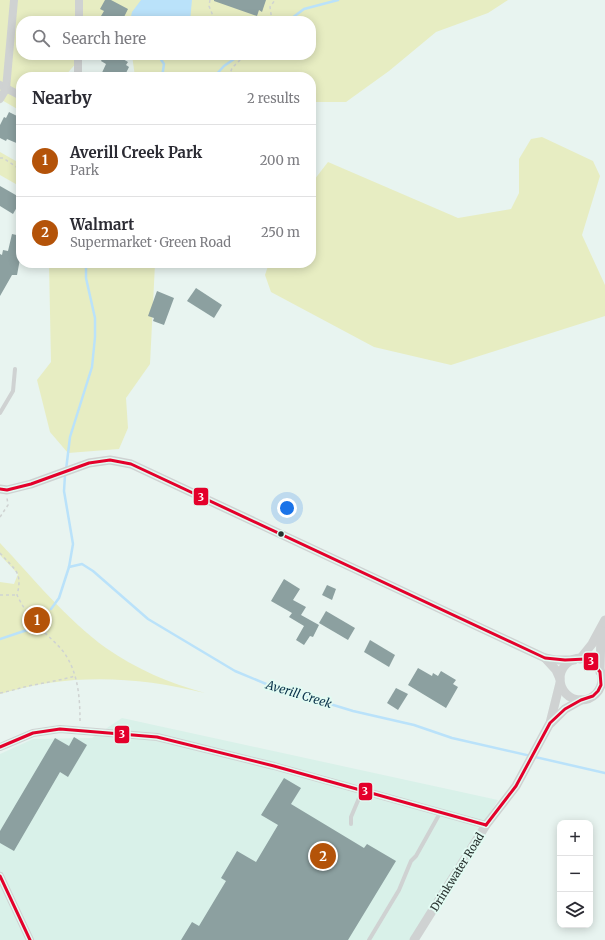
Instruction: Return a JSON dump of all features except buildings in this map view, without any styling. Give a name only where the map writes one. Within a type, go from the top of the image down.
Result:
[{"type":"street","points":[[0,99],[3,87],[14,0]]},
{"type":"street","points":[[79,0],[79,16]]},
{"type":"street","points":[[78,60],[78,72]]},
{"type":"street","points":[[3,87],[16,94]]},
{"type":"street","points":[[4,490],[31,484],[89,464],[110,460],[131,464],[545,658],[555,660],[586,659],[592,662],[600,672]]},
{"type":"street","points":[[560,681],[561,673],[564,667],[577,659],[592,644],[601,630],[605,620]]},
{"type":"street","points":[[545,658],[551,664],[563,690],[568,695],[574,699],[588,699],[598,691],[601,685],[601,630]]},
{"type":"street","name":"Drinkwater Road","points":[[414,940],[486,826],[516,786],[538,747],[550,724],[560,681]]},
{"type":"street","name":"Drinkwater Road","points":[[550,724],[565,709],[581,700]]},
{"type":"street","points":[[0,747],[33,733],[60,729],[157,737],[274,766],[486,826]]},
{"type":"street","points":[[1,882],[30,940]]},
{"type":"lane","points":[[0,413],[13,391],[15,369]]},
{"type":"lane","points":[[350,824],[351,817],[362,791]]},
{"type":"lane","points":[[369,940],[399,890],[411,861],[416,856],[440,813]]},
{"type":"path","points":[[210,0],[209,6],[213,16]]},
{"type":"path","points":[[271,16],[270,7],[276,0]]},
{"type":"path","points":[[231,72],[232,68],[239,60]]},
{"type":"path","points":[[0,158],[3,158],[16,167]]},
{"type":"path","points":[[0,518],[8,505],[4,490]]},
{"type":"path","points":[[0,553],[19,575],[20,585],[17,595],[23,608],[62,650],[70,662],[75,676],[79,700],[80,723]]},
{"type":"path","points":[[0,595],[17,595]]},
{"type":"path","points":[[0,693],[60,681],[75,676]]},
{"type":"shaded area","points":[[122,718],[498,800],[411,940],[0,940],[0,754],[33,739],[92,738]]},
{"type":"green space","points":[[0,0],[508,0],[488,13],[436,32],[389,71],[346,102],[316,102],[316,72],[134,72],[133,60],[316,60],[316,16],[16,16],[16,60],[79,60],[68,72],[16,72],[16,108],[0,99]]},
{"type":"green space","points":[[542,137],[593,161],[600,176],[582,235],[605,285],[605,316],[451,365],[374,347],[271,292],[265,275],[267,268],[316,268],[316,178],[328,162],[458,218],[511,209],[519,193],[519,159],[531,139]]},
{"type":"green space","points":[[0,152],[16,161],[16,184],[0,175]]},
{"type":"green space","points":[[49,268],[155,268],[150,364],[126,398],[128,428],[119,449],[68,453],[50,432],[37,380],[51,362]]},
{"type":"green space","points":[[0,543],[37,584],[77,624],[106,648],[117,656],[153,675],[205,693],[153,683],[102,679],[51,683],[26,687],[0,694],[0,582],[14,584],[18,574],[0,555]]},
{"type":"water","points":[[141,0],[192,0],[190,16],[131,16],[132,12]]},
{"type":"waterway","points":[[295,16],[304,9],[338,0]]},
{"type":"waterway","points":[[161,60],[164,64],[163,72]]},
{"type":"waterway","points":[[219,72],[233,60]]},
{"type":"waterway","points":[[66,470],[70,437],[92,367],[95,337],[95,318],[86,278],[86,268]]},
{"type":"waterway","points":[[51,609],[59,598],[69,567],[73,544],[64,491],[65,475]]},
{"type":"waterway","name":"Averill Creek","points":[[69,567],[82,564],[93,571],[148,619],[235,671],[271,686],[353,711],[414,725],[452,738],[605,773]]},
{"type":"waterway","name":"Averill Creek","points":[[0,639],[27,630]]},
{"type":"transit line","name":"3","points":[[0,489],[7,490],[31,484],[89,463],[110,460],[131,464],[545,658],[565,660],[586,659],[592,662],[600,672],[601,685],[598,691],[593,696],[581,700],[565,709],[550,723],[516,786],[486,825]]},
{"type":"transit line","name":"3","points":[[0,747],[33,733],[60,729],[157,737],[274,766],[486,825]]},
{"type":"transit line","name":"3","points":[[0,876],[30,940]]},
{"type":"place","name":"Averill Creek Park","points":[[37,620]]},
{"type":"place","name":"Walmart","points":[[323,856]]}]
